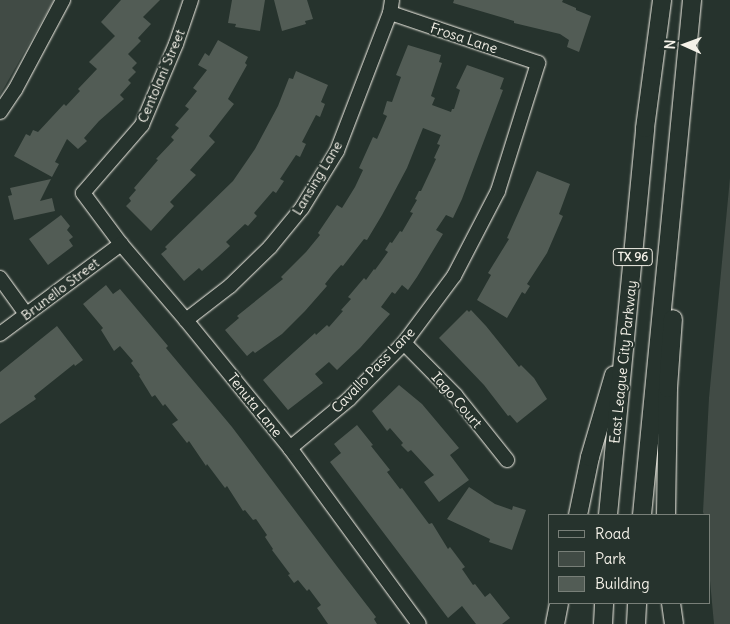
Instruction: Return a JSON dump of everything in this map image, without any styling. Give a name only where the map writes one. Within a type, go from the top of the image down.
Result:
[{"type":"main road","name":"East League City Parkway","points":[[608,514],[645,128],[662,0]]},
{"type":"main road","name":"TX 96","points":[[642,514],[692,0]]},
{"type":"main road","points":[[666,514],[668,388],[684,200],[682,110]]},
{"type":"main road","points":[[578,514],[590,457],[626,334]]},
{"type":"main road","points":[[555,624],[559,604]]},
{"type":"main road","points":[[603,624],[604,604]]},
{"type":"main road","points":[[636,624],[637,604]]},
{"type":"main road","points":[[671,604],[674,624]]},
{"type":"street","points":[[0,112],[15,90],[63,0]]},
{"type":"street","name":"Centolani Street","points":[[84,193],[142,125],[192,0]]},
{"type":"street","name":"Frosa Lane","points":[[391,7],[538,63]]},
{"type":"street","name":"Lansing Lane","points":[[186,320],[230,286],[264,254],[302,208],[336,151],[391,7]]},
{"type":"street","name":"Cavallo Pass Lane","points":[[290,448],[349,399],[404,343],[454,276],[498,191],[538,63]]},
{"type":"street","name":"Tenuta Lane","points":[[84,193],[121,244],[186,320],[290,448],[419,624]]},
{"type":"street","name":"Brunello Street","points":[[0,334],[121,244]]},
{"type":"street","points":[[0,278],[26,314]]},
{"type":"street","name":"Iago Court","points":[[404,343],[456,396],[507,460]]},
{"type":"green space","points":[[0,0],[54,0],[0,95]]},
{"type":"green space","points":[[730,178],[730,624],[714,624],[710,581],[710,514],[704,514],[703,512],[709,398]]},
{"type":"building","points":[[121,0],[160,0],[143,17],[151,24],[138,38],[141,41],[128,54],[137,63],[132,68],[136,72],[128,80],[131,83],[120,95],[124,99],[99,121],[84,138],[87,141],[78,149],[67,139],[55,162],[59,164],[52,177],[14,156],[26,134],[30,136],[33,130],[38,132],[64,104],[66,106],[80,91],[78,89],[97,69],[89,62],[115,36],[101,22]]},
{"type":"building","points":[[232,0],[265,0],[260,31],[235,27],[236,24],[228,23]]},
{"type":"building","points":[[274,0],[307,0],[313,19],[305,21],[306,24],[282,31]]},
{"type":"building","points":[[454,0],[563,0],[562,2],[576,8],[576,10],[591,16],[579,52],[567,47],[569,40],[560,34],[514,23],[514,21],[453,3]]},
{"type":"building","points":[[218,40],[248,57],[245,63],[247,65],[228,99],[234,104],[209,136],[215,142],[190,170],[196,175],[170,202],[174,206],[151,231],[126,206],[131,201],[129,198],[136,190],[134,188],[158,160],[156,159],[174,140],[171,137],[179,128],[175,125],[189,109],[185,106],[197,91],[193,88],[207,70],[198,65],[205,53],[209,56]]},
{"type":"building","points":[[408,45],[441,55],[439,62],[442,63],[431,96],[435,98],[432,105],[451,112],[454,109],[460,90],[456,88],[467,65],[504,78],[500,89],[503,90],[462,199],[453,218],[446,215],[436,230],[443,234],[417,277],[408,290],[402,285],[395,294],[392,292],[381,307],[390,314],[360,348],[337,370],[329,362],[315,374],[323,383],[288,410],[263,380],[315,333],[316,335],[327,325],[329,327],[351,299],[348,297],[364,278],[366,280],[375,270],[388,252],[385,250],[390,242],[392,243],[400,231],[402,232],[413,213],[410,212],[417,200],[415,199],[419,191],[421,191],[436,159],[434,158],[440,145],[437,144],[441,135],[423,128],[407,168],[367,240],[364,239],[343,266],[341,265],[325,284],[327,286],[282,334],[255,353],[253,351],[247,356],[225,330],[239,318],[237,316],[283,279],[281,277],[320,235],[318,233],[337,205],[342,208],[363,170],[359,168],[373,137],[377,139],[387,116],[383,114],[387,101],[392,102],[401,77],[396,75]]},
{"type":"building","points":[[296,71],[328,85],[321,102],[325,104],[320,117],[316,115],[302,142],[306,144],[300,157],[296,155],[280,179],[284,181],[276,193],[273,191],[254,213],[257,216],[248,226],[245,224],[226,242],[230,246],[202,271],[199,268],[184,281],[161,254],[167,249],[165,247],[233,181],[255,149],[278,106],[289,78],[293,79]]},
{"type":"building","points":[[537,171],[570,184],[559,214],[563,216],[547,253],[527,284],[530,286],[525,294],[522,292],[507,318],[477,300],[491,275],[488,273],[509,239],[507,238]]},
{"type":"building","points":[[51,179],[40,201],[52,198],[55,211],[14,220],[8,196],[12,195],[10,188]]},
{"type":"building","points":[[61,215],[70,226],[67,230],[73,237],[69,240],[73,246],[48,265],[29,239]]},
{"type":"building","points":[[106,285],[113,294],[120,289],[168,346],[166,348],[232,427],[376,617],[374,619],[377,624],[328,624],[317,608],[321,605],[309,589],[307,591],[298,580],[294,583],[288,575],[290,574],[272,550],[265,537],[267,535],[256,519],[253,520],[245,510],[243,511],[227,486],[225,488],[207,464],[206,466],[189,441],[187,443],[172,424],[178,420],[165,404],[163,406],[155,395],[152,397],[131,363],[133,361],[120,346],[114,351],[101,330],[103,328],[83,304]]},
{"type":"building","points":[[467,310],[469,312],[471,310],[486,326],[519,367],[521,365],[534,378],[547,399],[517,423],[510,415],[508,416],[484,385],[439,338]]},
{"type":"building","points":[[57,326],[83,360],[75,366],[74,364],[34,396],[36,399],[0,424],[0,372]]},
{"type":"building","points":[[399,385],[422,404],[459,448],[450,455],[469,480],[439,502],[424,482],[434,475],[411,450],[408,452],[401,445],[403,443],[390,428],[387,431],[372,411]]},
{"type":"building","points":[[357,425],[390,470],[387,472],[400,489],[402,488],[429,524],[432,523],[448,549],[450,547],[465,567],[462,569],[473,585],[475,584],[485,597],[490,593],[510,618],[502,624],[476,624],[462,606],[448,618],[330,462],[341,453],[334,444]]},
{"type":"building","points":[[469,487],[495,504],[512,510],[513,506],[526,510],[512,550],[489,542],[490,539],[447,519]]}]
